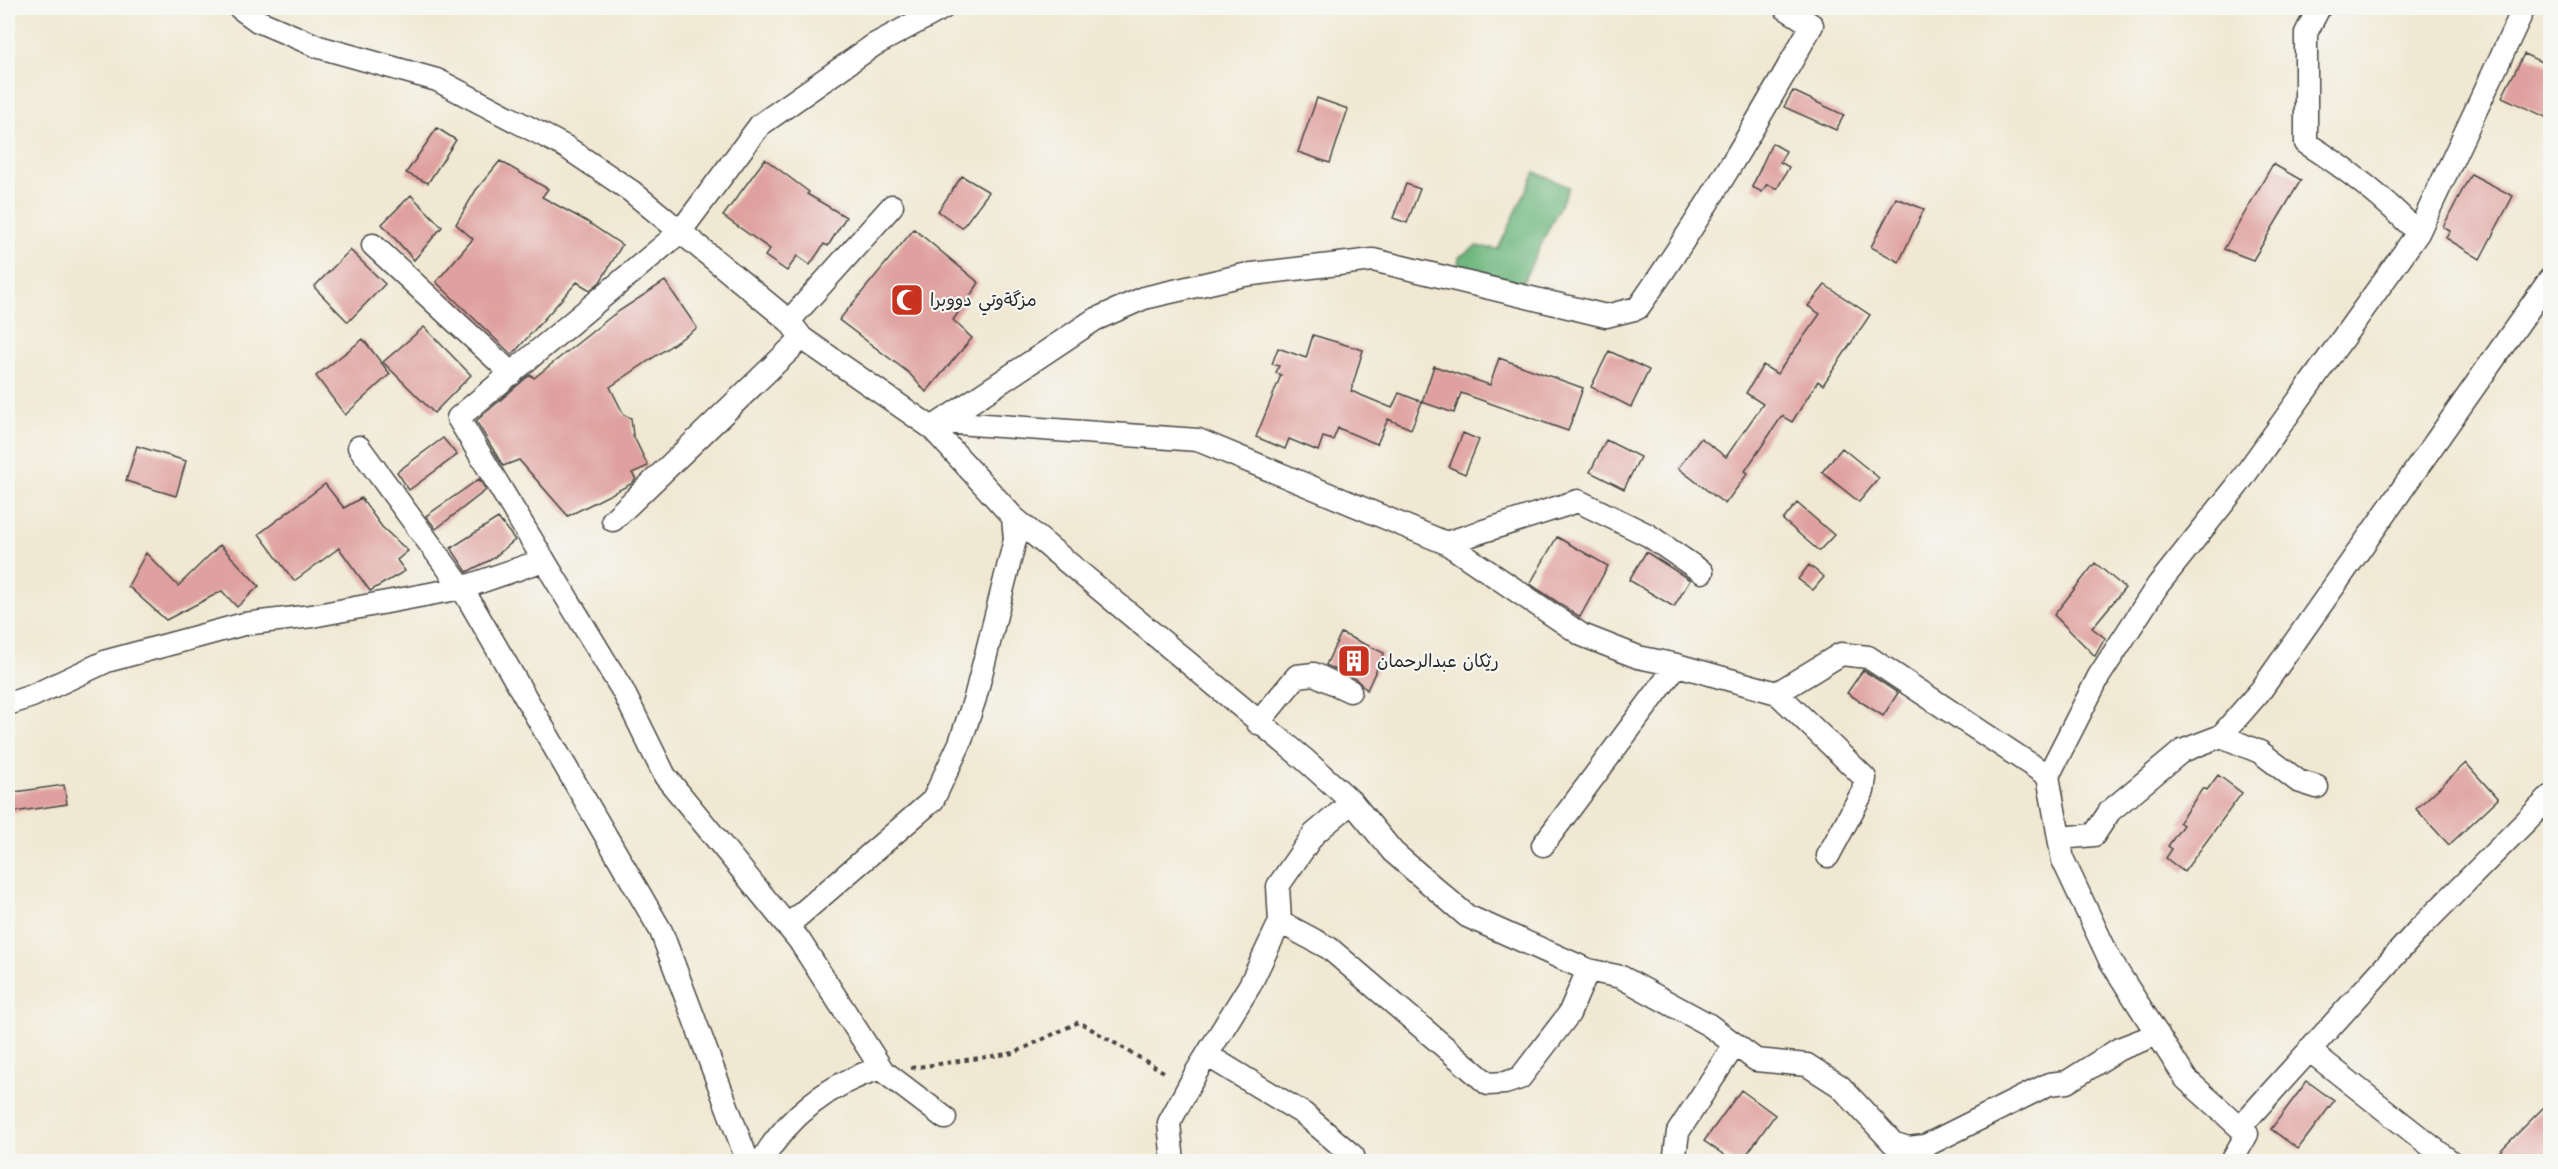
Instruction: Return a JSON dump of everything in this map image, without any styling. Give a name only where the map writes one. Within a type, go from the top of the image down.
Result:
[{"type":"street","points":[[240,8],[258,21],[319,47],[436,80],[566,147],[631,191],[795,329],[937,425],[1013,518],[1304,759],[1352,802],[1393,852],[1467,916],[1588,970],[1621,977],[1709,1025],[1756,1060],[1807,1065],[1840,1086],[1893,1143],[1908,1148],[1925,1146],[2049,1084],[2067,1082],[2119,1050],[2158,1034]]},
{"type":"street","points":[[943,8],[874,45],[760,125],[680,232],[458,418],[623,691],[665,776],[787,926],[882,1070],[945,1118]]},
{"type":"street","points":[[937,425],[1094,320],[1144,298],[1244,275],[1373,260],[1606,316],[1638,308],[1673,259],[1748,138],[1818,16],[1785,8]]},
{"type":"street","points":[[2319,8],[2306,33],[2306,143],[2334,161],[2390,205],[2418,233]]},
{"type":"street","points":[[2231,1161],[2247,1134],[2241,1126],[2186,1079],[2110,960],[2063,860],[2048,776],[2099,676],[2158,585],[2238,486],[2418,233],[2524,8]]},
{"type":"street","points":[[613,520],[795,329],[892,206]]},
{"type":"street","points":[[372,244],[512,374]]},
{"type":"street","points":[[2059,838],[2094,835],[2110,811],[2182,751],[2221,736],[2262,690],[2550,279]]},
{"type":"street","points":[[937,425],[1198,440],[1446,543],[1582,635],[1638,657],[1677,664],[1776,693],[1865,778],[1863,791],[1828,856]]},
{"type":"street","points":[[359,447],[462,588],[661,931],[748,1161]]},
{"type":"street","points":[[1446,543],[1578,501],[1648,536],[1702,572]]},
{"type":"street","points":[[787,926],[933,800],[960,743],[975,698],[1015,540],[1013,518]]},
{"type":"street","points":[[8,704],[32,696],[107,661],[244,624],[312,616],[462,588],[544,560]]},
{"type":"street","points":[[1776,693],[1841,654],[1868,657],[2048,776]]},
{"type":"street","points":[[1543,845],[1677,664]]},
{"type":"street","points":[[1258,723],[1297,676],[1314,674],[1350,691]]},
{"type":"street","points":[[2221,736],[2260,752],[2298,781],[2317,787]]},
{"type":"street","points":[[2241,1126],[2418,930],[2550,797]]},
{"type":"street","points":[[1173,1161],[1169,1123],[1250,985],[1280,922],[1278,886],[1314,834],[1352,802]]},
{"type":"street","points":[[1280,922],[1329,948],[1488,1084],[1505,1083],[1520,1078],[1569,1014],[1588,970]]},
{"type":"street","points":[[1674,1161],[1678,1132],[1735,1044]]},
{"type":"street","points":[[2309,1050],[2451,1161]]},
{"type":"street","points":[[1207,1055],[1304,1114],[1353,1156]]},
{"type":"street","points":[[761,1161],[772,1142],[803,1109],[836,1086],[856,1076],[882,1070]]},
{"type":"path","points":[[882,1070],[1014,1053],[1079,1022],[1164,1072]]},
{"type":"green space","points":[[1535,172],[1569,187],[1521,286],[1457,272],[1459,257],[1476,246],[1498,249]]},
{"type":"building","points":[[2524,54],[2550,66],[2550,119],[2502,97]]},
{"type":"building","points":[[1793,91],[1844,115],[1836,130],[1784,107]]},
{"type":"building","points":[[1317,98],[1348,109],[1330,163],[1298,152]]},
{"type":"building","points":[[437,128],[456,140],[428,183],[406,173]]},
{"type":"building","points":[[1772,143],[1786,151],[1780,162],[1789,167],[1777,189],[1767,184],[1762,192],[1752,187]]},
{"type":"building","points":[[765,159],[809,192],[807,194],[846,217],[828,246],[824,244],[810,265],[797,256],[787,271],[765,256],[770,249],[723,216]]},
{"type":"building","points":[[500,161],[548,189],[542,197],[586,221],[622,245],[600,282],[590,290],[577,282],[512,355],[436,282],[473,239],[456,224],[476,190]]},
{"type":"building","points":[[2273,164],[2301,180],[2253,260],[2224,249]]},
{"type":"building","points":[[2471,174],[2513,196],[2480,259],[2446,238],[2450,231],[2443,227]]},
{"type":"building","points":[[962,176],[989,192],[962,228],[938,211]]},
{"type":"building","points":[[1406,184],[1420,189],[1407,223],[1393,218]]},
{"type":"building","points":[[411,195],[442,227],[414,260],[382,224]]},
{"type":"building","points":[[1896,198],[1924,209],[1899,262],[1871,247]]},
{"type":"building","points":[[914,229],[979,283],[953,320],[972,338],[926,392],[909,373],[839,320]]},
{"type":"building","points":[[350,250],[385,284],[348,322],[314,287]]},
{"type":"building","points":[[665,281],[697,328],[610,387],[624,415],[631,418],[633,435],[648,466],[632,473],[636,479],[631,484],[568,516],[519,460],[503,466],[476,421],[526,378],[531,375],[534,378],[613,315]]},
{"type":"building","points":[[1825,285],[1870,315],[1823,385],[1818,381],[1792,422],[1782,416],[1745,471],[1748,473],[1725,504],[1678,468],[1701,438],[1726,457],[1763,404],[1746,393],[1763,365],[1777,374],[1820,314],[1808,306]]},
{"type":"building","points":[[424,327],[471,375],[434,413],[383,362]]},
{"type":"building","points":[[1313,335],[1363,350],[1351,391],[1392,408],[1399,393],[1422,402],[1411,429],[1388,419],[1377,444],[1338,428],[1333,440],[1323,437],[1318,451],[1289,439],[1285,449],[1256,437],[1281,375],[1276,373],[1279,366],[1272,364],[1278,348],[1306,358]]},
{"type":"building","points":[[363,339],[390,374],[345,415],[316,376]]},
{"type":"building","points":[[1609,351],[1649,370],[1631,407],[1591,387]]},
{"type":"building","points":[[1499,358],[1583,388],[1568,431],[1461,393],[1454,413],[1422,402],[1434,366],[1490,385]]},
{"type":"building","points":[[1463,433],[1479,440],[1465,474],[1449,467]]},
{"type":"building","points":[[443,438],[457,455],[409,490],[397,472]]},
{"type":"building","points":[[1606,440],[1640,457],[1624,489],[1590,472]]},
{"type":"building","points":[[137,446],[186,461],[176,496],[126,481]]},
{"type":"building","points":[[1842,448],[1879,478],[1859,502],[1822,472]]},
{"type":"building","points":[[479,479],[486,490],[436,529],[426,516]]},
{"type":"building","points":[[325,484],[344,508],[361,498],[382,527],[408,551],[397,560],[405,571],[370,591],[339,548],[294,581],[259,534]]},
{"type":"building","points":[[1797,503],[1834,535],[1819,551],[1783,520]]},
{"type":"building","points":[[498,518],[515,540],[492,559],[467,572],[451,548]]},
{"type":"building","points":[[1557,537],[1608,566],[1580,617],[1530,584]]},
{"type":"building","points":[[220,545],[259,586],[237,607],[222,591],[166,620],[128,586],[146,553],[178,586]]},
{"type":"building","points":[[1646,552],[1690,580],[1674,607],[1629,580]]},
{"type":"building","points":[[2095,563],[2125,588],[2092,628],[2105,638],[2095,656],[2054,615]]},
{"type":"building","points":[[1809,565],[1824,577],[1813,590],[1798,579]]},
{"type":"building","name":"رێكان عبدالرحمان","points":[[1341,633],[1384,653],[1367,690],[1356,679],[1326,665]]},
{"type":"building","points":[[1863,670],[1898,693],[1883,716],[1847,693]]},
{"type":"building","points":[[2466,763],[2498,799],[2449,845],[2416,809]]},
{"type":"building","points":[[2218,775],[2242,793],[2184,872],[2166,858],[2172,849],[2168,846],[2183,825],[2179,822],[2203,788],[2207,790]]},
{"type":"building","points":[[64,785],[67,804],[8,813],[8,793]]},
{"type":"building","points":[[2307,1081],[2334,1101],[2298,1149],[2271,1129]]},
{"type":"building","points":[[1741,1090],[1775,1115],[1742,1161],[1733,1161],[1704,1141]]},
{"type":"building","points":[[2550,1101],[2550,1161],[2490,1161]]},
{"type":"place","name":"مزگةوتي دووبرا","points":[[907,300]]},
{"type":"place","name":"رێكان عبدالرحمان","points":[[1354,661]]}]
